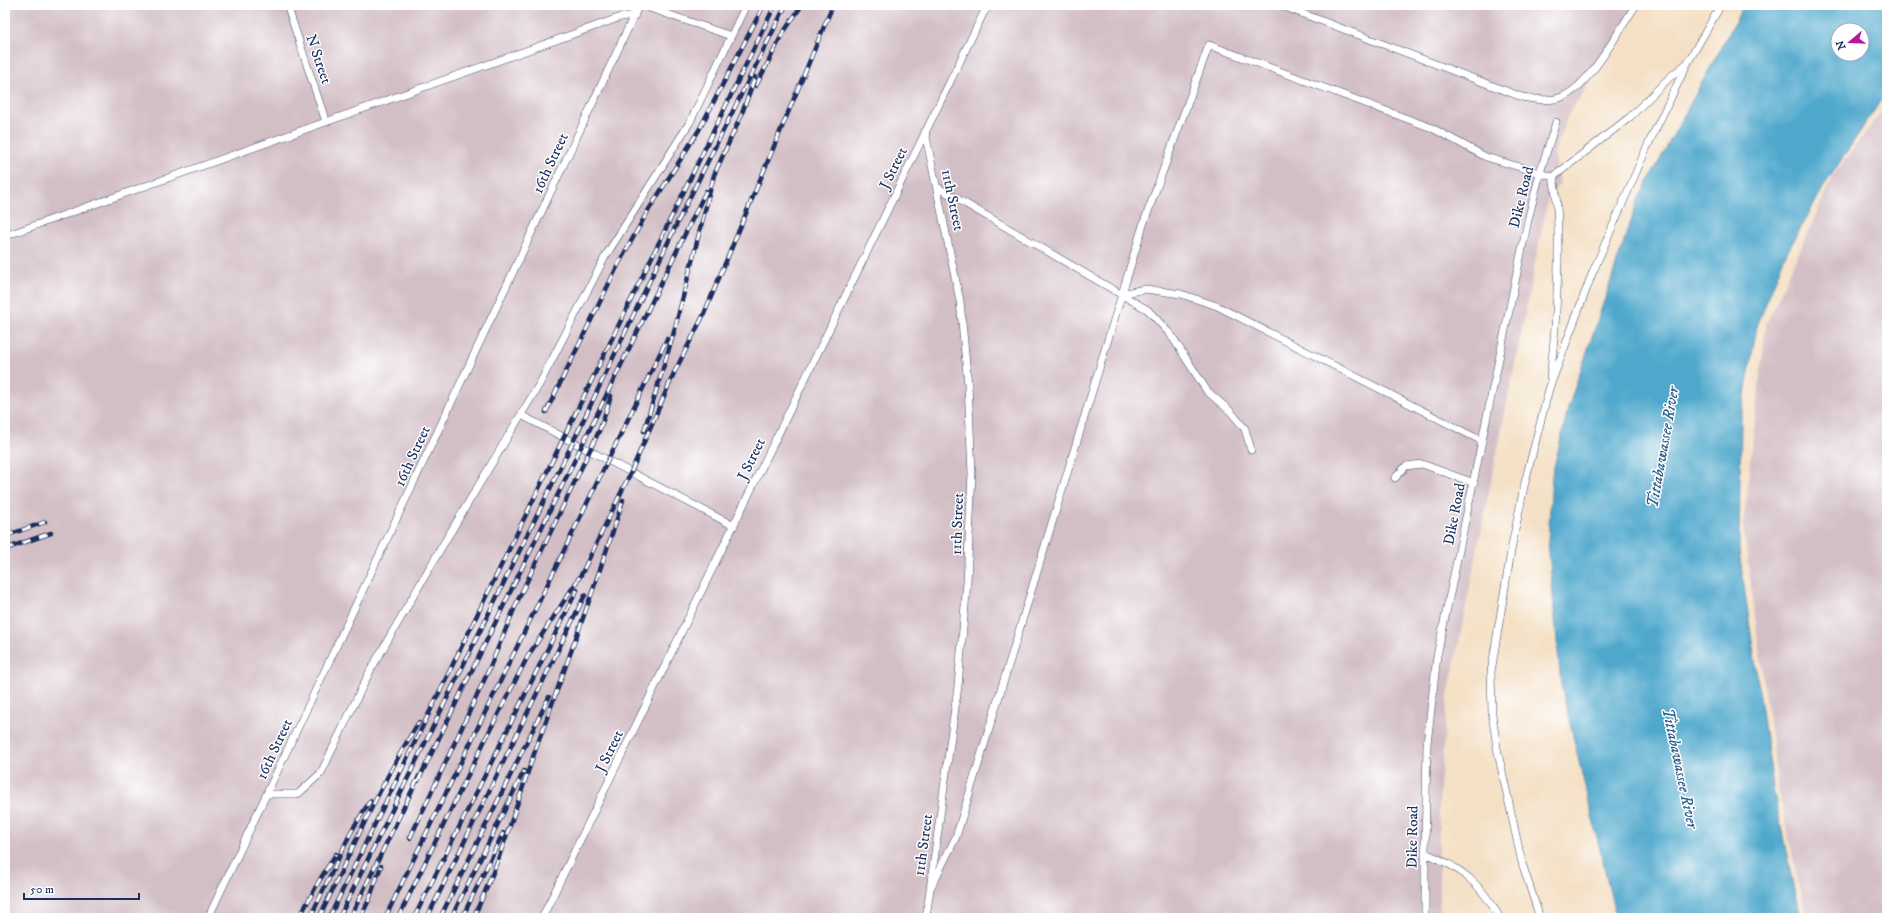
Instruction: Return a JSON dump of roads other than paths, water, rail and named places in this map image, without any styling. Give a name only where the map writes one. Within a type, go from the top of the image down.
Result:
[{"type":"lane","name":"N Street","points":[[287,5],[326,122]]},
{"type":"lane","points":[[640,5],[731,36]]},
{"type":"lane","name":"16th Street","points":[[208,918],[640,5]]},
{"type":"lane","points":[[267,794],[298,794],[320,773],[370,671],[441,548],[540,383],[605,257],[690,122],[746,5]]},
{"type":"lane","name":"J Street","points":[[542,918],[734,526],[984,9],[991,5]]},
{"type":"lane","points":[[1280,5],[1522,97],[1542,100],[1561,98],[1578,88],[1636,5]]},
{"type":"lane","points":[[1540,918],[1522,863],[1497,748],[1492,714],[1491,672],[1521,503],[1548,389],[1592,274],[1647,147],[1688,62],[1721,5]]},
{"type":"lane","points":[[5,236],[621,17],[635,15]]},
{"type":"lane","points":[[930,889],[956,837],[1143,225],[1209,45],[1432,128],[1486,156],[1553,177]]},
{"type":"lane","points":[[1553,177],[1630,117],[1670,77],[1688,62]]},
{"type":"lane","name":"Dike Road","points":[[1426,918],[1425,854],[1427,744],[1437,656],[1528,220],[1540,173],[1556,122]]},
{"type":"lane","name":"11th Street","points":[[925,132],[960,301],[968,385],[972,473],[968,582],[958,686],[926,918]]},
{"type":"lane","points":[[1548,389],[1557,299],[1558,200],[1553,177]]},
{"type":"lane","points":[[937,187],[1148,310],[1171,335],[1207,391],[1231,412],[1245,429],[1251,450]]},
{"type":"lane","points":[[1122,294],[1145,289],[1180,294],[1217,306],[1482,441]]},
{"type":"lane","points":[[521,415],[734,526]]},
{"type":"lane","points":[[1395,478],[1406,466],[1422,464],[1474,483]]},
{"type":"lane","points":[[1425,854],[1447,862],[1466,875],[1482,891],[1500,918]]},
{"type":"water","name":"Tittabawassee River","points":[[1744,5],[1887,5],[1887,91],[1826,183],[1784,258],[1757,326],[1741,418],[1739,551],[1774,793],[1800,918],[1616,918],[1561,685],[1548,541],[1552,475],[1569,405],[1638,200]]},
{"type":"railway","points":[[546,412],[619,263],[648,211],[699,130],[764,5]]},
{"type":"railway","points":[[329,918],[775,5]]},
{"type":"railway","points":[[339,918],[572,444],[681,215],[786,5]]},
{"type":"railway","points":[[756,86],[783,33],[802,5]]},
{"type":"railway","points":[[398,918],[528,656],[581,575],[631,472],[674,373],[704,314],[833,5]]},
{"type":"railway","points":[[644,431],[674,332],[714,175],[741,116],[755,77]]},
{"type":"railway","points":[[418,781],[706,191]]},
{"type":"railway","points":[[385,918],[667,339]]},
{"type":"railway","points":[[410,838],[487,674],[518,600],[600,429],[611,396]]},
{"type":"railway","points":[[473,918],[491,878],[506,837],[534,754],[591,596],[623,500]]},
{"type":"railway","points":[[5,536],[45,522]]},
{"type":"railway","points":[[5,549],[51,533]]},
{"type":"railway","points":[[414,918],[577,590]]},
{"type":"railway","points":[[427,918],[585,595]]},
{"type":"railway","points":[[440,918],[549,697]]},
{"type":"railway","points":[[319,918],[354,843],[391,770],[419,722]]},
{"type":"railway","points":[[451,918],[524,771]]},
{"type":"railway","points":[[350,918],[419,776]]},
{"type":"railway","points":[[310,918],[352,830],[370,801]]},
{"type":"railway","points":[[462,918],[503,833]]},
{"type":"railway","points":[[299,918],[319,881],[336,854]]},
{"type":"railway","points":[[360,918],[369,900],[381,866]]}]
